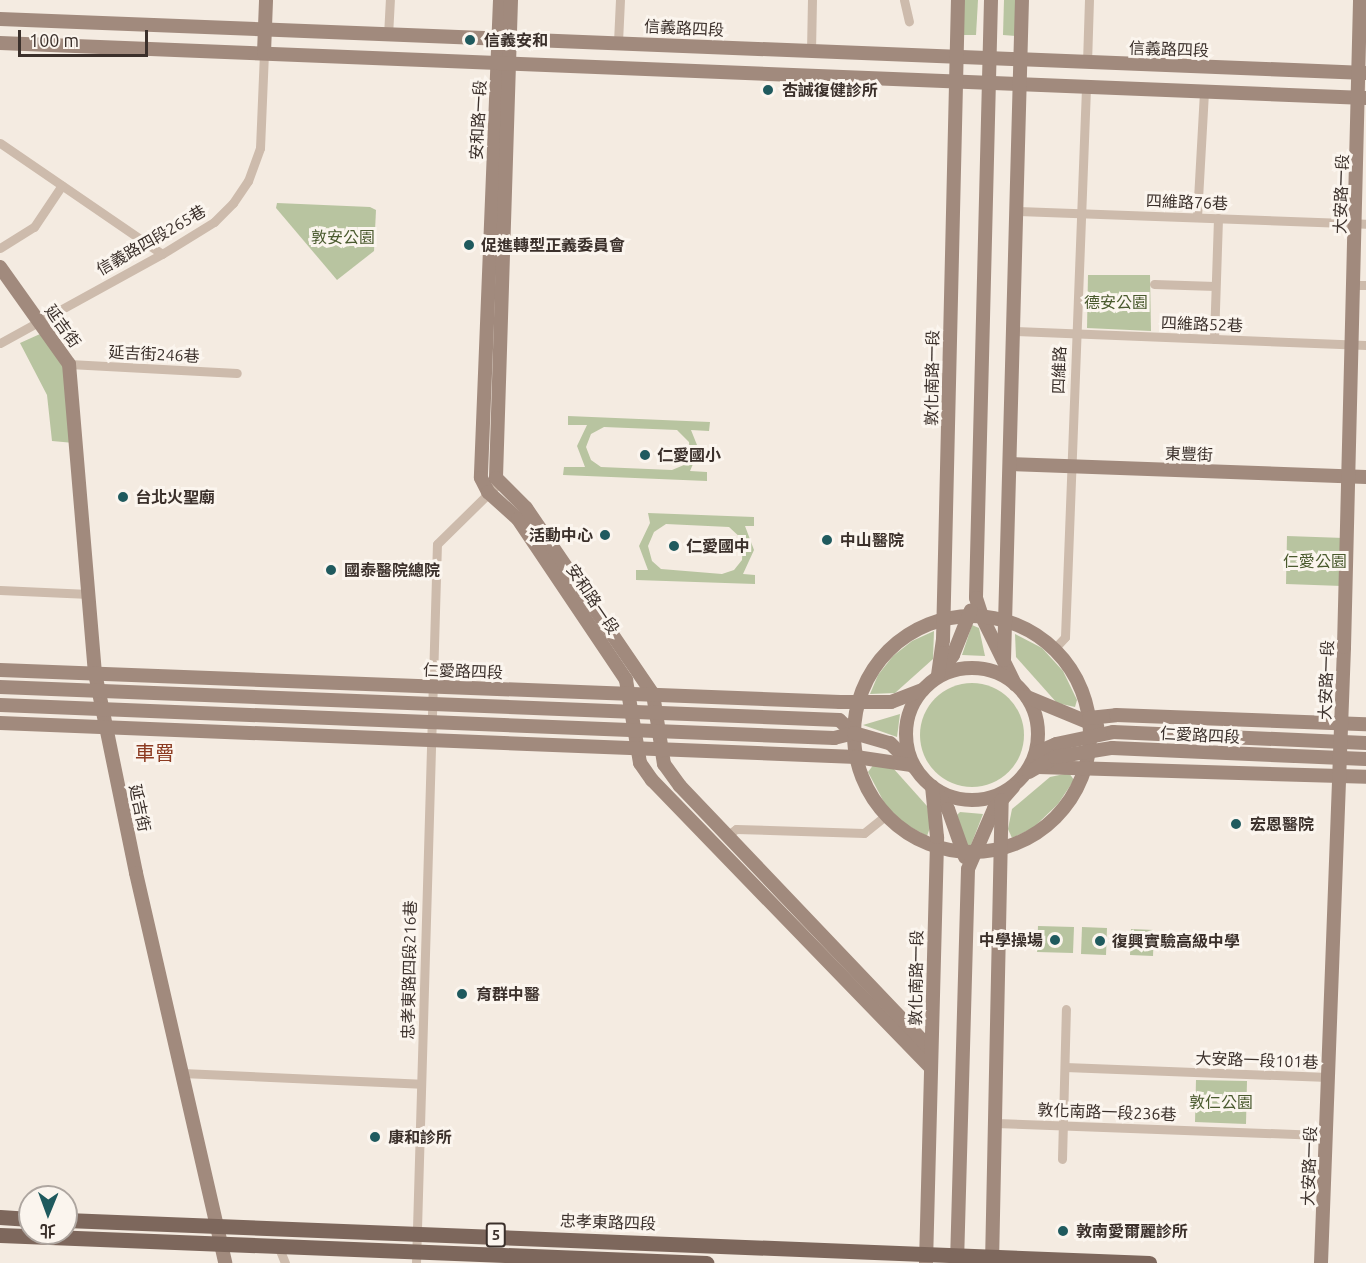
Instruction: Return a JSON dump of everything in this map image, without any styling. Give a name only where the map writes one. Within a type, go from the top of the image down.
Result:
[{"type":"main road","points":[[264,53],[266,0]]},
{"type":"main road","points":[[500,0],[503,52]]},
{"type":"main road","points":[[503,52],[511,0]]},
{"type":"main road","name":"敦化南路一段","points":[[931,682],[943,620],[958,0]]},
{"type":"main road","points":[[969,852],[948,808],[914,767],[906,732],[910,712],[953,655],[975,617],[991,0]]},
{"type":"main road","points":[[1004,660],[1022,0]]},
{"type":"main road","name":"大安路一段","points":[[1321,1263],[1349,476],[1359,345],[1363,98],[1360,0]]},
{"type":"main road","name":"信義路四段","points":[[0,19],[388,36],[503,52],[618,42],[956,58],[1363,73]]},
{"type":"main road","name":"信義路四段","points":[[0,43],[264,53],[503,52],[956,82],[1363,98]]},
{"type":"main road","name":"安和路一段","points":[[503,52],[481,474],[518,519],[617,664],[630,694],[640,763],[652,780],[931,1068]]},
{"type":"main road","name":"延吉街","points":[[0,267],[69,364],[95,673],[219,1245],[225,1263]]},
{"type":"main road","name":"東豐街","points":[[1011,464],[1366,477]]},
{"type":"main road","name":"安和路一段","points":[[494,487],[526,508],[653,694],[664,764],[680,786],[931,1050]]},
{"type":"main road","points":[[957,1259],[969,852],[993,809],[1032,765],[1038,724],[1027,697],[1016,684],[1004,660],[975,617]]},
{"type":"main road","points":[[975,617],[1006,622],[1033,633],[1054,649],[1077,679],[1090,726],[1086,766],[1069,802],[1056,818],[1036,833],[1001,849],[969,852],[936,847],[910,835],[885,815],[867,788],[856,757],[854,733],[858,702],[870,674],[889,650],[914,632],[943,620],[975,617]]},
{"type":"main road","points":[[931,682],[968,669],[993,672],[1016,684]]},
{"type":"main road","name":"仁愛路四段","points":[[0,670],[858,702],[891,702],[931,682]]},
{"type":"main road","name":"仁愛路四段","points":[[0,687],[839,720],[854,733],[890,743],[914,767]]},
{"type":"main road","name":"仁愛路四段","points":[[1027,697],[1090,726],[1113,732],[1366,743]]},
{"type":"main road","name":"仁愛路四段","points":[[0,705],[834,738],[854,733]]},
{"type":"main road","name":"仁愛路四段","points":[[1032,765],[1056,744],[1116,715],[1366,724]]},
{"type":"main road","points":[[0,723],[856,757],[914,767]]},
{"type":"main road","name":"仁愛路四段","points":[[1032,765],[1055,757],[1112,748],[1366,759]]},
{"type":"main road","points":[[1032,765],[1366,777]]},
{"type":"main road","points":[[932,786],[946,795],[972,800],[998,795],[1013,787]]},
{"type":"main road","name":"敦化南路一段","points":[[926,1258],[937,821],[932,786]]},
{"type":"main road","points":[[992,1260],[1002,800]]},
{"type":"main road","points":[[0,1217],[18,1218]]},
{"type":"main road","name":"忠孝東路四段","points":[[78,1220],[417,1232],[926,1258],[1149,1263]]},
{"type":"main road","name":"5","points":[[0,1235],[279,1248],[416,1258],[706,1263]]},
{"type":"street","points":[[388,36],[390,0]]},
{"type":"street","points":[[618,42],[620,0]]},
{"type":"street","points":[[811,51],[812,0]]},
{"type":"street","points":[[904,0],[909,21]]},
{"type":"street","points":[[1087,63],[1089,0]]},
{"type":"street","name":"信義路四段265巷","points":[[0,343],[162,254],[214,222],[248,181],[261,140],[264,53]]},
{"type":"street","name":"四維路","points":[[1054,649],[1065,637],[1086,87]]},
{"type":"street","points":[[1197,217],[1204,92]]},
{"type":"street","points":[[0,142],[162,254]]},
{"type":"street","points":[[0,248],[34,227],[62,185]]},
{"type":"street","name":"四維路76巷","points":[[1018,211],[1361,224]]},
{"type":"street","points":[[1214,339],[1218,218]]},
{"type":"street","points":[[1154,284],[1215,286]]},
{"type":"street","name":"四維路52巷","points":[[1014,331],[1359,345]]},
{"type":"street","name":"延吉街246巷","points":[[69,364],[237,373]]},
{"type":"street","name":"忠孝東路四段216巷","points":[[416,1258],[437,544],[494,487]]},
{"type":"street","points":[[0,590],[89,594]]},
{"type":"street","points":[[728,835],[736,829],[864,833],[885,815]]},
{"type":"street","points":[[1062,1159],[1066,1009]]},
{"type":"street","name":"大安路一段101巷","points":[[1065,1067],[1328,1077]]},
{"type":"street","points":[[182,1073],[421,1084]]},
{"type":"street","name":"敦化南路一段236巷","points":[[995,1123],[1326,1135]]},
{"type":"street","points":[[279,1248],[285,1263]]},
{"type":"green space","points":[[963,0],[978,0],[976,35],[963,35]]},
{"type":"green space","points":[[1004,0],[1017,0],[1016,36],[1003,35]]},
{"type":"green space","name":"敦安公園","points":[[277,203],[370,207],[376,210],[374,251],[337,280],[276,208]]},
{"type":"green space","name":"德安公園","points":[[1088,275],[1150,275],[1151,331],[1087,328]]},
{"type":"green space","points":[[40,334],[67,365],[74,443],[52,441],[47,395],[20,343]]},
{"type":"green space","points":[[568,416],[710,422],[709,431],[691,430],[699,450],[690,471],[707,472],[707,481],[563,475],[564,467],[585,467],[577,446],[587,425],[568,425]],"holes":[[[604,427],[677,430],[689,442],[690,457],[684,465],[672,470],[601,467],[591,460],[586,447],[591,434]]]},
{"type":"green space","points":[[648,513],[754,517],[754,526],[745,526],[754,550],[743,574],[755,575],[755,584],[636,580],[636,570],[648,570],[639,546],[650,523]],"holes":[[[666,524],[729,527],[743,540],[742,560],[734,570],[722,574],[661,569],[652,561],[648,546],[654,532]]]},
{"type":"green space","name":"仁愛公園","points":[[1287,536],[1344,538],[1342,586],[1286,584]]},
{"type":"green space","points":[[972,625],[979,628],[985,656],[962,655]]},
{"type":"green space","points":[[934,631],[933,659],[895,693],[870,694],[878,675],[893,656],[912,641]]},
{"type":"green space","points":[[1015,634],[1042,648],[1063,671],[1077,700],[1075,707],[1057,703],[1016,657]]},
{"type":"green space","points":[[972,683],[992,687],[1009,698],[1020,715],[1024,735],[1020,755],[1009,772],[992,783],[972,787],[952,783],[935,772],[924,755],[920,735],[924,715],[935,698],[952,687]]},
{"type":"green space","points":[[900,714],[897,737],[863,725]]},
{"type":"green space","points":[[874,764],[893,768],[927,806],[931,825],[927,836],[905,824],[886,806],[868,772]]},
{"type":"green space","points":[[1069,773],[1074,780],[1058,804],[1033,828],[1012,838],[1008,829],[1012,809],[1050,777]]},
{"type":"green space","points":[[960,812],[983,814],[971,845],[967,845],[957,815]]},
{"type":"green space","name":"中學操場","points":[[1038,926],[1074,927],[1073,953],[1037,952]]},
{"type":"green space","points":[[1082,927],[1107,928],[1106,955],[1081,954]]},
{"type":"green space","points":[[1131,929],[1154,930],[1153,956],[1130,955]]},
{"type":"green space","name":"敦仁公園","points":[[1196,1080],[1247,1081],[1246,1124],[1195,1122]]},
{"type":"place","name":"信義安和","points":[[470,40]]},
{"type":"place","name":"杏誠復健診所","points":[[768,90]]},
{"type":"place","name":"促進轉型正義委員會","points":[[469,245]]},
{"type":"place","name":"仁愛國小","points":[[645,455]]},
{"type":"place","name":"台北火聖廟","points":[[123,497]]},
{"type":"place","name":"活動中心","points":[[605,535]]},
{"type":"place","name":"中山醫院","points":[[827,540]]},
{"type":"place","name":"仁愛國中","points":[[674,546]]},
{"type":"place","name":"國泰醫院總院","points":[[331,570]]},
{"type":"place","name":"宏恩醫院","points":[[1236,824]]},
{"type":"place","name":"中學操場","points":[[1055,940]]},
{"type":"place","name":"復興實驗高級中學","points":[[1100,941]]},
{"type":"place","name":"育群中醫","points":[[462,994]]},
{"type":"place","name":"康和診所","points":[[375,1137]]},
{"type":"place","name":"敦南愛爾麗診所","points":[[1063,1231]]},
{"type":"district","name":"車罾","points":[[155,752]]}]
